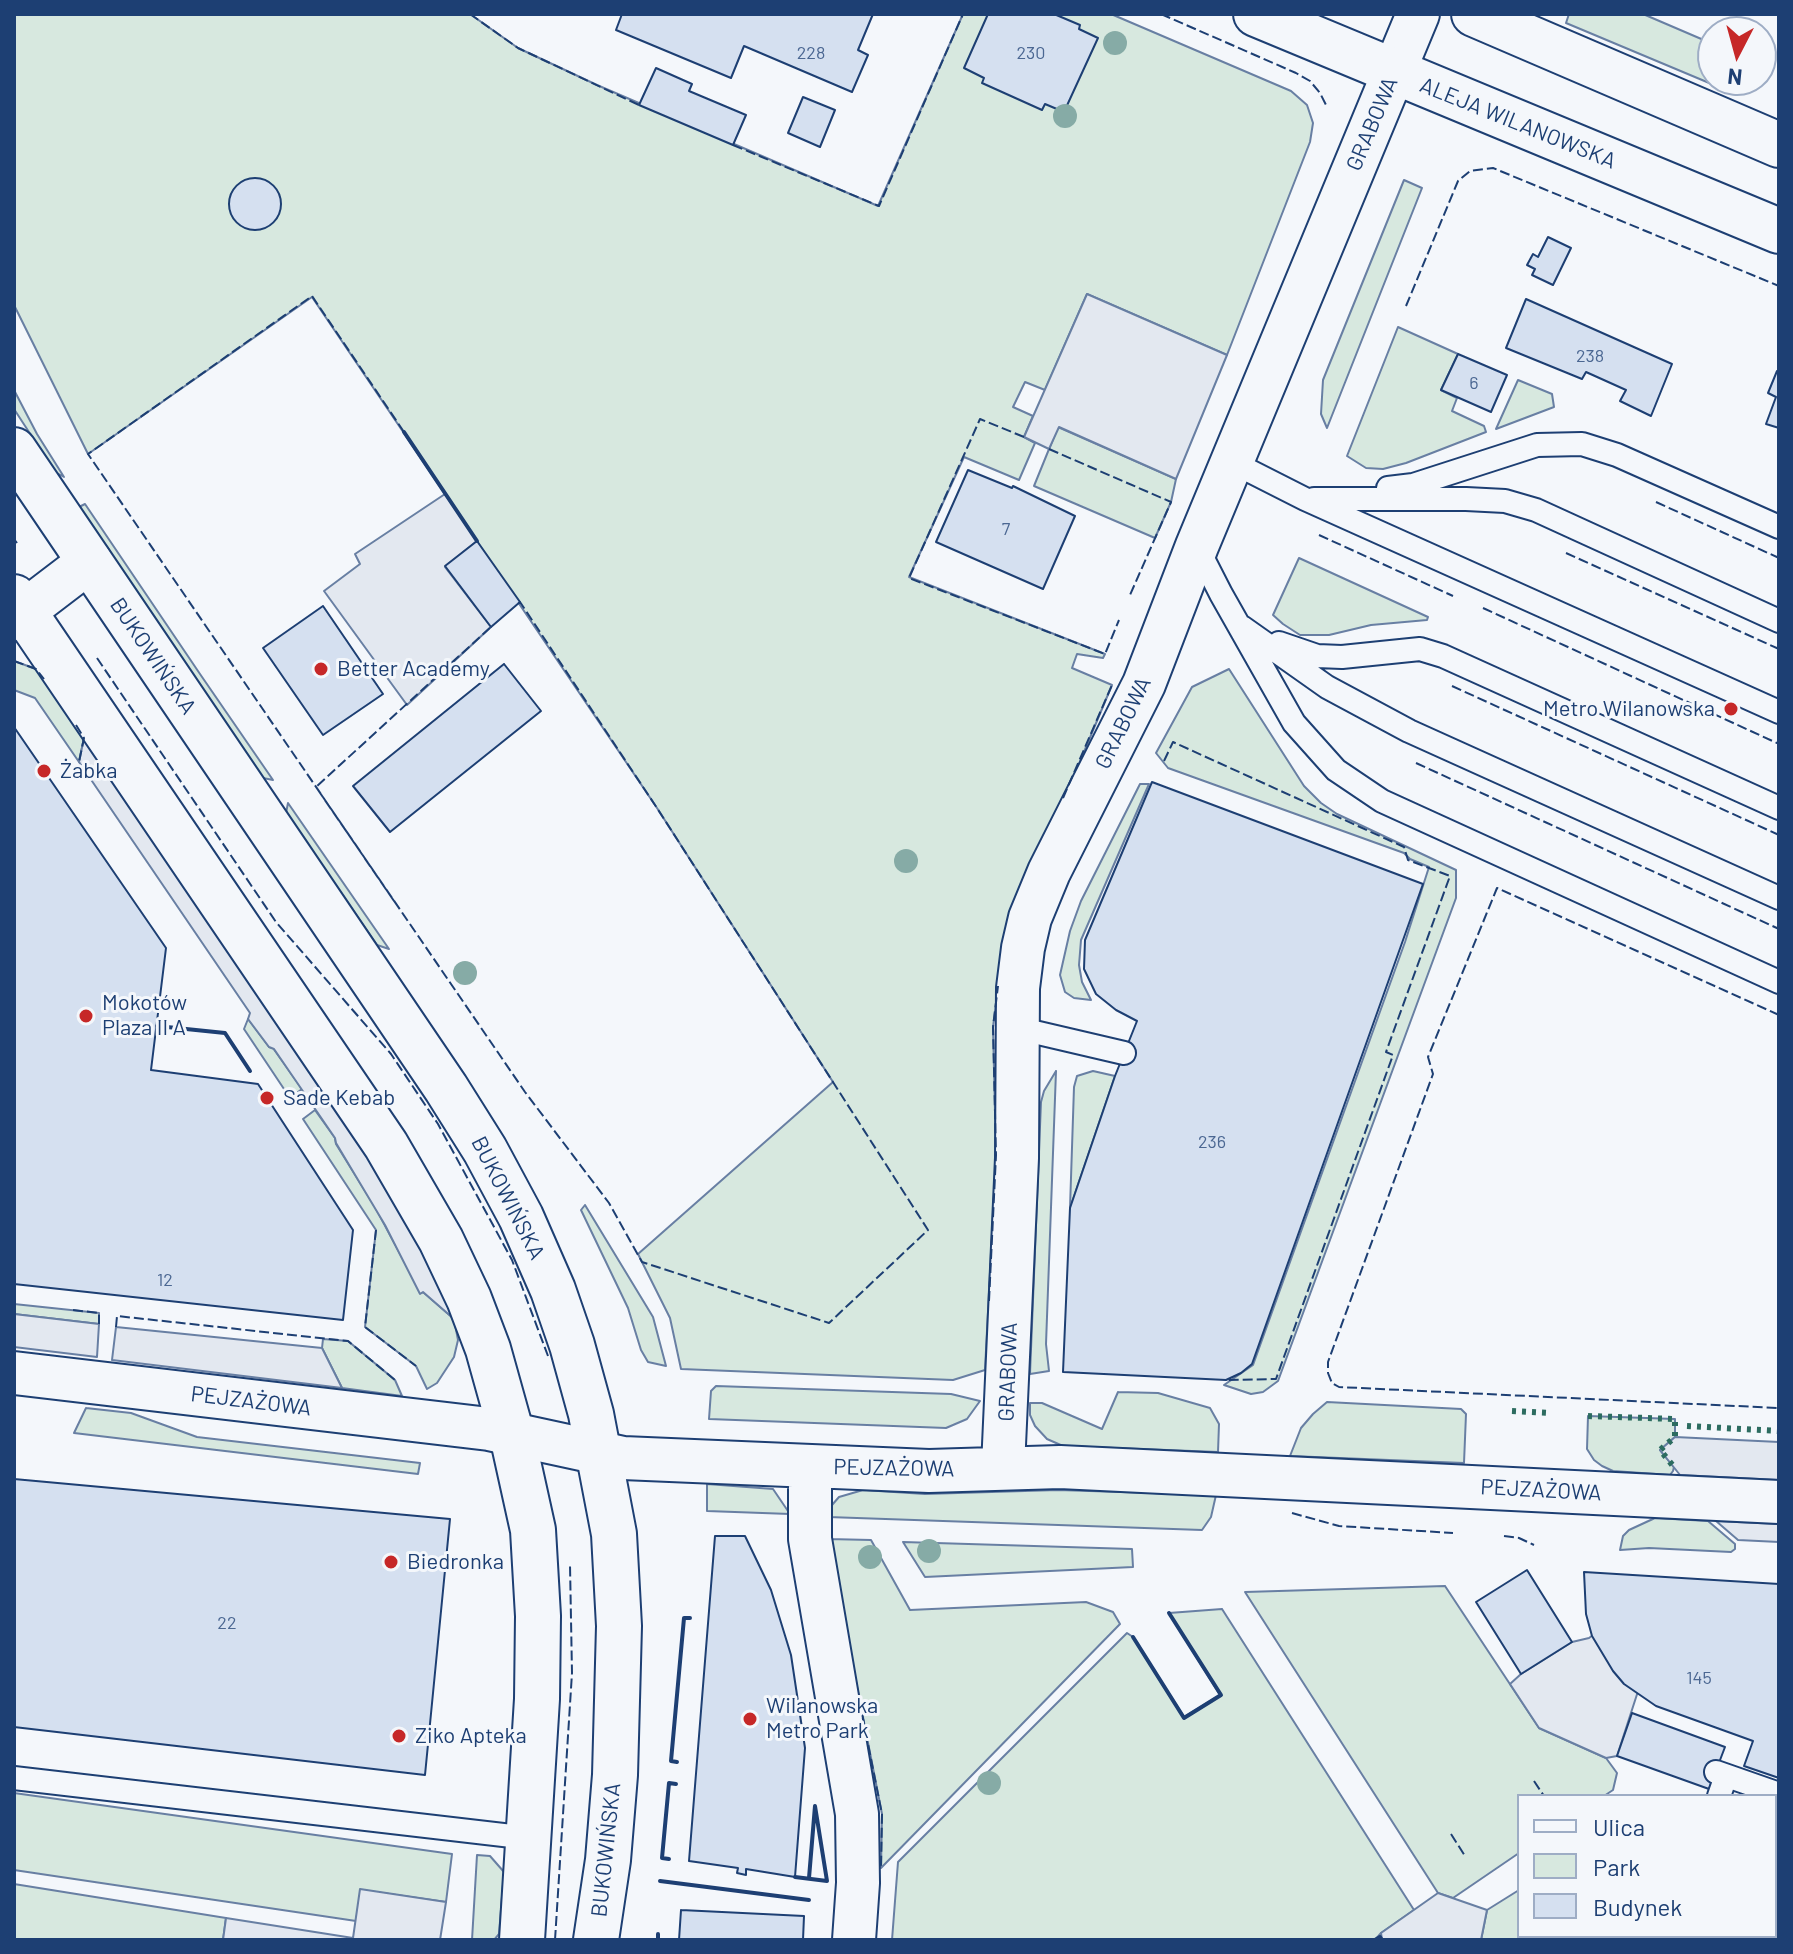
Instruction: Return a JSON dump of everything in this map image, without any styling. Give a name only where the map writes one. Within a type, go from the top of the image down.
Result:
[{"type":"street","name":"ALEJA WILANOWSKA","points":[[1256,14],[1779,231]]},
{"type":"street","name":"GRABOWA","points":[[1003,1467],[1017,1158],[1020,965],[1030,918],[1049,872],[1144,684],[1197,546],[1418,14]]},
{"type":"street","points":[[1474,14],[1779,145]]},
{"type":"street","name":"BUKOWIŃSKA","points":[[14,450],[485,1150],[521,1217],[553,1290],[580,1371],[600,1453],[614,1534],[619,1626],[612,1818],[596,1940]]},
{"type":"street","points":[[90,561],[17,610],[354,1096],[426,1211],[476,1317],[494,1365],[533,1530],[538,1616],[537,1714],[522,1940]]},
{"type":"street","name":"PEJZAŻOWA","points":[[14,1373],[489,1429],[623,1458],[929,1471],[1060,1467],[1779,1502]]},
{"type":"street","points":[[810,1466],[810,1539],[857,1814],[858,1883],[854,1940]]},
{"type":"lane","points":[[1305,499],[1413,485],[1537,445],[1582,444],[1617,455],[1779,527]]},
{"type":"lane","points":[[1232,462],[1305,499],[1779,712]]},
{"type":"lane","points":[[1305,499],[1505,501],[1536,510],[1779,621]]},
{"type":"lane","points":[[1197,546],[1294,723],[1336,770],[1397,807],[1779,982]]},
{"type":"lane","points":[[1238,624],[1292,649],[1317,656],[1342,657],[1420,649],[1443,656],[1779,808]]},
{"type":"lane","points":[[1238,624],[1327,687],[1409,731],[1779,898]]},
{"type":"lane","points":[[1017,1028],[1124,1053]]},
{"type":"lane","points":[[14,1778],[529,1838]]},
{"type":"lane","points":[[1720,1781],[1779,1794]]},
{"type":"green space","points":[[14,14],[470,14],[518,48],[878,206],[963,14],[1111,14],[1291,91],[1307,105],[1313,123],[1310,142],[1227,355],[1087,294],[1045,390],[1025,382],[1013,407],[1033,416],[1024,437],[1035,443],[1019,480],[964,457],[909,577],[1105,654],[1103,658],[1077,654],[1072,668],[1112,685],[1030,868],[1004,938],[993,1027],[996,1155],[985,1370],[953,1380],[681,1369],[670,1318],[638,1254],[833,1082],[657,808],[312,297],[88,454],[14,305]]},
{"type":"green space","points":[[1569,14],[1643,14],[1697,37],[1697,78],[1566,23]]},
{"type":"green space","points":[[1404,180],[1422,188],[1327,428],[1321,414],[1323,380]]},
{"type":"green space","points":[[1398,327],[1458,354],[1441,390],[1457,398],[1452,411],[1484,426],[1486,432],[1406,463],[1383,469],[1366,468],[1347,456]]},
{"type":"green space","points":[[1518,380],[1552,394],[1554,407],[1496,429]]},
{"type":"green space","points":[[14,390],[64,477],[55,472],[14,409]]},
{"type":"green space","points":[[1058,427],[1176,479],[1171,502],[1155,538],[1034,486]]},
{"type":"green space","points":[[85,504],[273,780],[263,778],[194,677],[79,507]]},
{"type":"green space","points":[[1299,558],[1428,617],[1427,620],[1371,625],[1329,635],[1300,635],[1273,615]]},
{"type":"green space","points":[[14,661],[36,669],[84,738],[79,762],[35,698],[14,690]]},
{"type":"green space","points":[[1229,669],[1304,786],[1321,803],[1337,814],[1456,870],[1456,898],[1278,1381],[1263,1392],[1251,1394],[1224,1385],[1253,1365],[1429,867],[1404,853],[1168,768],[1156,753],[1192,687]]},
{"type":"green space","points":[[1140,784],[1149,784],[1081,940],[1079,965],[1082,982],[1091,1000],[1074,998],[1065,992],[1060,975],[1070,931],[1081,901]]},
{"type":"green space","points":[[288,803],[389,949],[377,945],[286,813]]},
{"type":"green space","points":[[248,1019],[302,1089],[290,1098],[244,1029]]},
{"type":"green space","points":[[1056,1071],[1046,1344],[1049,1371],[1030,1374],[1041,1102]]},
{"type":"green space","points":[[1093,1071],[1115,1076],[1070,1208],[1074,1087],[1077,1076]]},
{"type":"green space","points":[[315,1110],[375,1207],[421,1293],[454,1319],[458,1340],[454,1357],[437,1383],[427,1389],[416,1366],[365,1327],[376,1230],[303,1119]]},
{"type":"green space","points":[[585,1205],[653,1317],[666,1366],[648,1362],[641,1350],[628,1308],[581,1210]]},
{"type":"green space","points":[[14,1304],[99,1313],[99,1324],[14,1314]]},
{"type":"green space","points":[[323,1339],[348,1341],[395,1380],[402,1396],[342,1388],[322,1348]]},
{"type":"green space","points":[[716,1386],[951,1394],[980,1401],[967,1419],[946,1428],[709,1419],[711,1391]]},
{"type":"green space","points":[[1118,1392],[1158,1393],[1210,1408],[1219,1424],[1218,1452],[1063,1446],[1047,1439],[1030,1415],[1030,1403],[1042,1403],[1102,1429]]},
{"type":"green space","points":[[1327,1402],[1461,1409],[1466,1414],[1464,1463],[1290,1456],[1301,1428]]},
{"type":"green space","points":[[86,1408],[131,1413],[197,1437],[420,1463],[418,1474],[74,1433]]},
{"type":"green space","points":[[1588,1416],[1675,1419],[1675,1437],[1660,1450],[1674,1467],[1673,1471],[1670,1475],[1613,1471],[1602,1466],[1587,1449]]},
{"type":"green space","points":[[707,1484],[773,1489],[790,1514],[707,1511]]},
{"type":"green space","points":[[863,1490],[925,1494],[1058,1490],[1216,1495],[1211,1517],[1202,1530],[828,1517],[839,1497]]},
{"type":"green space","points":[[1655,1518],[1708,1521],[1735,1544],[1735,1549],[1731,1552],[1649,1548],[1620,1550],[1623,1536],[1629,1530]]},
{"type":"green space","points":[[828,1539],[871,1540],[910,1610],[1086,1602],[1113,1612],[1120,1624],[881,1868],[882,1814]]},
{"type":"green space","points":[[903,1542],[1132,1549],[1133,1567],[925,1577]]},
{"type":"green space","points":[[1445,1586],[1539,1728],[1606,1758],[1617,1773],[1613,1790],[1607,1794],[1517,1794],[1517,1854],[1453,1898],[1438,1893],[1245,1592]]},
{"type":"green space","points":[[1222,1609],[1414,1910],[1375,1940],[892,1940],[898,1862],[1127,1633],[1133,1637],[1184,1717],[1220,1695],[1169,1613]]},
{"type":"green space","points":[[14,1793],[452,1854],[446,1902],[361,1890],[356,1921],[14,1870]]},
{"type":"green space","points":[[477,1855],[490,1856],[504,1872],[499,1934],[494,1940],[472,1940]]},
{"type":"green space","points":[[14,1884],[226,1918],[223,1940],[14,1940]]},
{"type":"green space","points":[[1517,1891],[1517,1938],[1702,1938],[1481,1940],[1487,1910]]},
{"type":"shaded area","points":[[1087,294],[1227,355],[1176,479],[1059,427],[1049,449],[1024,437]]},
{"type":"shaded area","points":[[445,494],[477,541],[445,567],[491,627],[407,705],[324,591],[360,564],[355,554]]},
{"type":"shaded area","points":[[84,738],[383,1179],[422,1245],[454,1319],[423,1292],[420,1294],[335,1138],[274,1049],[269,1047],[248,1019],[250,1013],[79,762]]},
{"type":"shaded area","points":[[14,1314],[99,1324],[97,1357],[14,1347]]},
{"type":"shaded area","points":[[116,1327],[322,1348],[342,1388],[112,1360]]},
{"type":"shaded area","points":[[1675,1437],[1779,1442],[1779,1480],[1680,1475],[1660,1450]]},
{"type":"shaded area","points":[[1716,1521],[1779,1524],[1779,1542],[1738,1540]]},
{"type":"shaded area","points":[[1597,1632],[1641,1682],[1617,1756],[1606,1758],[1539,1728],[1510,1684],[1572,1642],[1589,1638]]},
{"type":"shaded area","points":[[360,1889],[446,1902],[440,1940],[223,1940],[226,1918],[353,1938]]},
{"type":"shaded area","points":[[1438,1893],[1487,1910],[1481,1940],[1382,1940],[1381,1933]]},
{"type":"building","points":[[622,14],[873,14],[858,50],[868,55],[852,92],[744,46],[731,78],[616,30]]},
{"type":"building","points":[[988,14],[1054,14],[1080,25],[1079,29],[1098,38],[1064,112],[1045,104],[1042,110],[982,83],[984,78],[964,68]]},
{"type":"building","points":[[656,68],[692,84],[689,91],[746,115],[733,145],[639,105]]},
{"type":"building","points":[[803,97],[835,110],[820,147],[788,133]]},
{"type":"building","points":[[255,178],[273,186],[281,204],[273,222],[255,230],[237,222],[229,204],[237,186]]},
{"type":"building","points":[[1548,237],[1571,248],[1553,285],[1532,275],[1535,269],[1527,265],[1533,254],[1538,257]]},
{"type":"building","points":[[1526,299],[1672,364],[1651,416],[1620,401],[1626,390],[1586,372],[1582,379],[1506,348]]},
{"type":"building","points":[[1458,354],[1507,375],[1491,412],[1441,390]]},
{"type":"building","points":[[1777,371],[1779,428],[1766,424],[1776,397],[1768,393]]},
{"type":"building","points":[[968,470],[1013,486],[1075,516],[1043,589],[936,542]]},
{"type":"building","points":[[477,541],[520,602],[491,627],[445,566]]},
{"type":"building","name":"Better Academy","points":[[323,606],[383,694],[323,735],[263,648]]},
{"type":"building","points":[[504,664],[541,711],[390,832],[353,786]]},
{"type":"building","name":"Mokotów Plaza II A","points":[[14,727],[166,948],[151,1070],[258,1084],[353,1230],[343,1320],[14,1284]]},
{"type":"building","points":[[1152,782],[1423,884],[1252,1364],[1226,1380],[1063,1372],[1070,1208],[1137,1021],[1096,994],[1084,969],[1085,940]]},
{"type":"building","points":[[14,1479],[450,1519],[425,1775],[14,1727]]},
{"type":"building","name":"Wilanowska Metro Park","points":[[715,1536],[745,1536],[771,1590],[791,1655],[805,1748],[795,1877],[746,1869],[746,1875],[737,1873],[738,1868],[689,1861]]},
{"type":"building","points":[[1527,1570],[1572,1642],[1521,1674],[1476,1602]]},
{"type":"building","points":[[1584,1572],[1779,1584],[1779,1778],[1744,1766],[1753,1741],[1656,1706],[1624,1684],[1592,1636],[1586,1614]]},
{"type":"building","points":[[1632,1713],[1725,1747],[1709,1789],[1617,1756]]},
{"type":"building","points":[[1779,1843],[1779,1940],[1723,1939],[1777,1938]]},
{"type":"building","points":[[681,1910],[804,1916],[803,1940],[679,1940]]},
{"type":"hedge","points":[[1512,1411],[1550,1413]]},
{"type":"hedge","points":[[1588,1416],[1675,1419],[1675,1437],[1660,1450],[1674,1467]]},
{"type":"hedge","points":[[1687,1426],[1779,1431]]},
{"type":"fence","points":[[470,14],[518,48],[639,105]]},
{"type":"fence","points":[[733,145],[879,206],[963,14]]},
{"type":"fence","points":[[1161,14],[1296,73],[1310,81],[1327,107]]},
{"type":"fence","points":[[1406,306],[1458,181],[1470,171],[1493,168],[1779,286]]},
{"type":"fence","points":[[404,432],[312,296],[88,454],[525,1092],[609,1203],[642,1262],[829,1323],[928,1230],[657,808],[520,602],[517,604]]},
{"type":"fence","points":[[1024,437],[980,419],[909,578],[1105,654],[1119,620]]},
{"type":"fence","points":[[1049,449],[1171,502],[1130,595]]},
{"type":"fence","points":[[1656,502],[1779,558]]},
{"type":"fence","points":[[1319,535],[1453,596]]},
{"type":"fence","points":[[14,539],[17,543]]},
{"type":"fence","points":[[1566,553],[1779,649]]},
{"type":"fence","points":[[1483,608],[1779,744]]},
{"type":"fence","points":[[394,901],[316,787],[493,625]]},
{"type":"fence","points":[[97,658],[276,922],[391,1054],[438,1124],[512,1260],[548,1356]]},
{"type":"fence","points":[[14,661],[36,669],[44,679]]},
{"type":"fence","points":[[1063,798],[1112,685]]},
{"type":"fence","points":[[1452,686],[1779,835]]},
{"type":"fence","points":[[76,725],[84,738],[79,762]]},
{"type":"fence","points":[[1164,761],[1173,742],[1404,847],[1408,860],[1450,876],[1386,1052],[1393,1055],[1276,1379],[1226,1380]]},
{"type":"fence","points":[[1416,763],[1779,929]]},
{"type":"fence","points":[[1779,1015],[1497,888],[1428,1057],[1433,1074],[1328,1362],[1332,1383],[1339,1387],[1779,1408]]},
{"type":"fence","points":[[989,1301],[996,1155],[993,1027],[998,986]]},
{"type":"fence","points":[[376,1230],[365,1327],[416,1366]]},
{"type":"fence","points":[[73,1310],[99,1313],[99,1324]]},
{"type":"fence","points":[[116,1327],[117,1316],[348,1341],[395,1380]]},
{"type":"fence","points":[[1292,1513],[1339,1526],[1453,1533]]},
{"type":"fence","points":[[1504,1536],[1534,1545]]},
{"type":"fence","points":[[555,1940],[572,1673],[570,1565]]},
{"type":"fence","points":[[860,1704],[882,1814],[881,1868]]},
{"type":"fence","points":[[1534,1781],[1543,1794]]},
{"type":"fence","points":[[1451,1834],[1465,1856]]},
{"type":"wall","points":[[404,432],[477,541]]},
{"type":"wall","points":[[157,1026],[225,1033],[250,1071]]},
{"type":"wall","points":[[1133,1637],[1184,1718],[1221,1695],[1169,1613]]},
{"type":"wall","points":[[677,1762],[671,1761],[684,1618],[690,1618]]},
{"type":"wall","points":[[669,1859],[662,1858],[669,1783],[676,1784]]},
{"type":"wall","points":[[795,1877],[827,1881],[815,1806],[809,1878]]},
{"type":"wall","points":[[660,1881],[809,1900]]},
{"type":"wall","points":[[658,1934],[658,1940]]},
{"type":"wall","points":[[1375,1940],[1380,1937],[1382,1940]]},
{"type":"place","name":"Better Academy","points":[[321,669]]},
{"type":"place","name":"Metro Wilanowska","points":[[1731,709]]},
{"type":"place","name":"Żabka","points":[[44,771]]},
{"type":"place","name":"Mokotów Plaza II A","points":[[86,1016]]},
{"type":"place","name":"Sade Kebab","points":[[267,1098]]},
{"type":"place","name":"Biedronka","points":[[391,1562]]},
{"type":"place","name":"Wilanowska Metro Park","points":[[750,1719]]},
{"type":"place","name":"Ziko Apteka","points":[[399,1736]]}]
